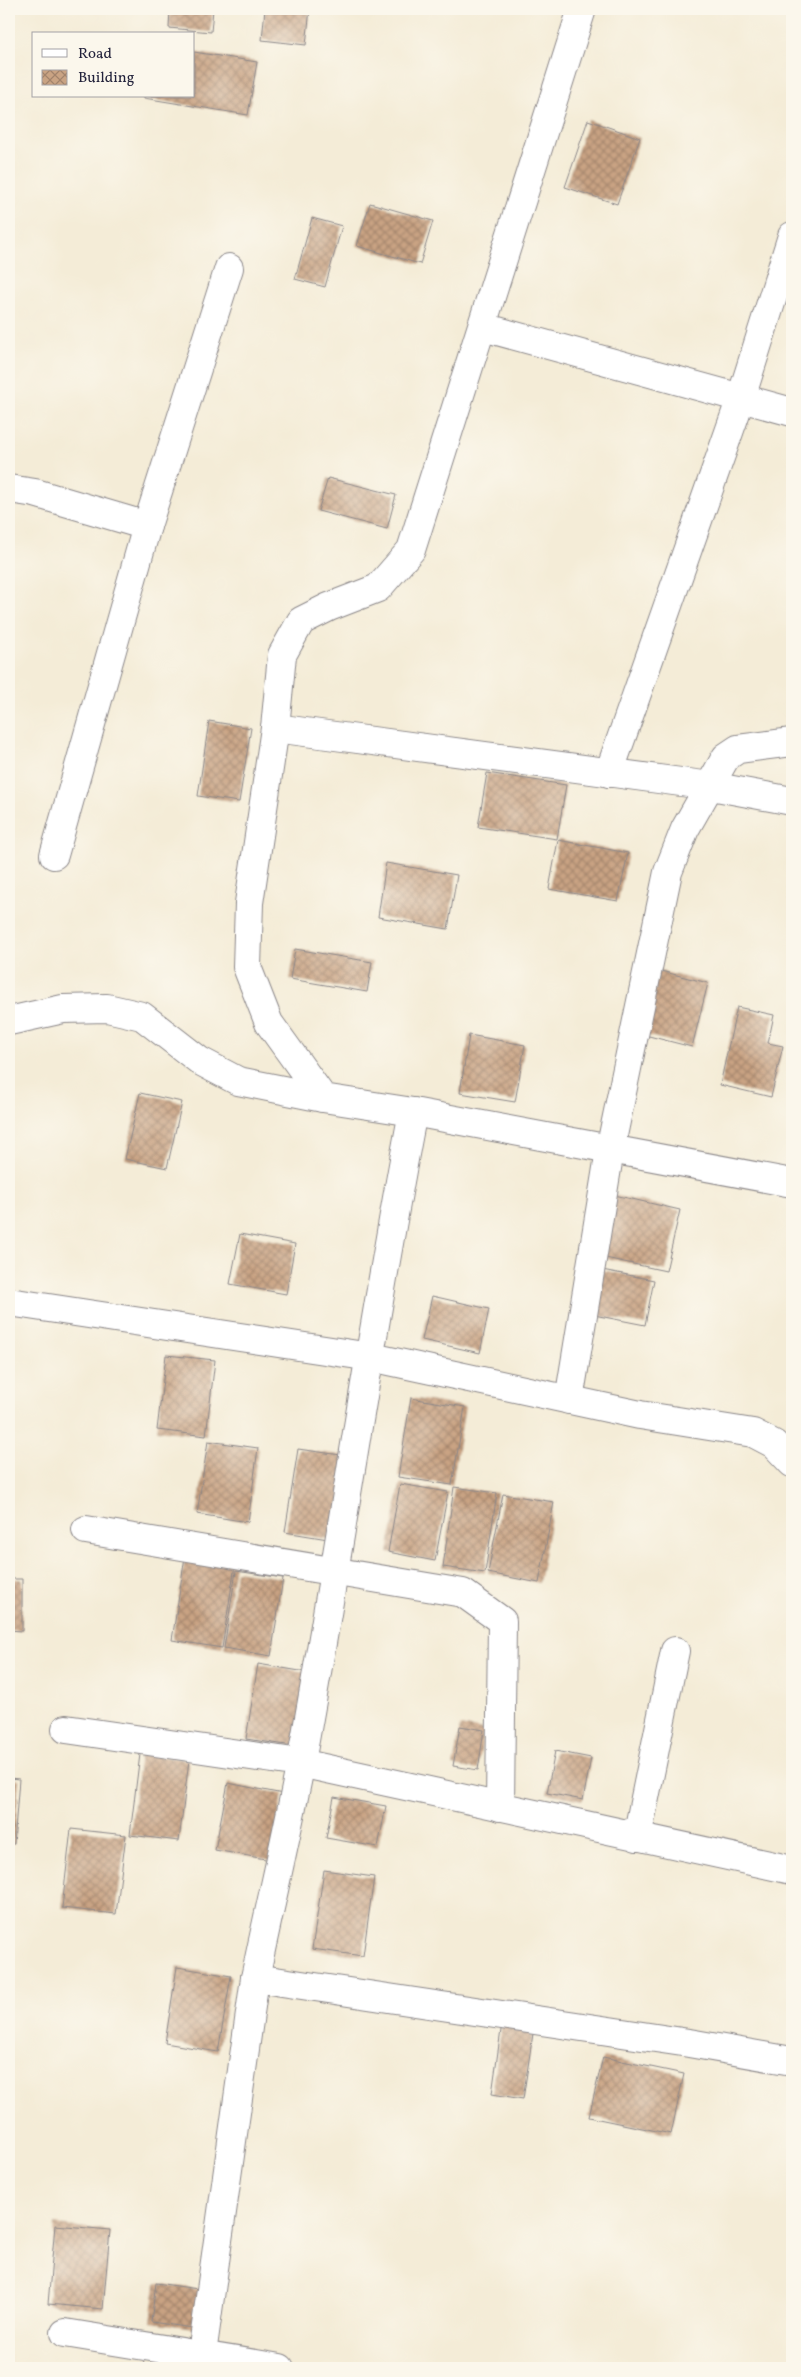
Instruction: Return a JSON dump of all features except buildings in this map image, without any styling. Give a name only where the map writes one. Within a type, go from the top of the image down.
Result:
[{"type":"street","points":[[323,1098],[269,1023],[247,967],[249,903],[276,728],[282,655],[301,621],[329,607],[378,588],[411,550],[582,9]]},
{"type":"street","points":[[609,773],[741,398],[792,236]]},
{"type":"street","points":[[54,855],[147,526],[229,268]]},
{"type":"street","points":[[483,327],[792,412]]},
{"type":"street","points":[[9,489],[35,493],[147,526]]},
{"type":"street","points":[[276,728],[711,786],[792,801]]},
{"type":"street","points":[[569,1400],[610,1150],[668,872],[685,829],[726,758],[738,749],[792,742]]},
{"type":"street","points":[[9,1021],[63,1009],[107,1008],[142,1016],[200,1061],[238,1081],[792,1183]]},
{"type":"street","points":[[201,2362],[255,1978],[300,1763],[371,1357],[386,1252],[413,1112]]},
{"type":"street","points":[[9,1302],[371,1357],[640,1415],[753,1433],[774,1444],[792,1463]]},
{"type":"street","points":[[86,1530],[463,1593],[502,1620],[500,1807]]},
{"type":"street","points":[[637,1837],[675,1652]]},
{"type":"street","points":[[66,1729],[300,1763],[792,1870]]},
{"type":"street","points":[[255,1978],[689,2043],[792,2061]]},
{"type":"street","points":[[65,2333],[201,2362],[280,2368]]}]
